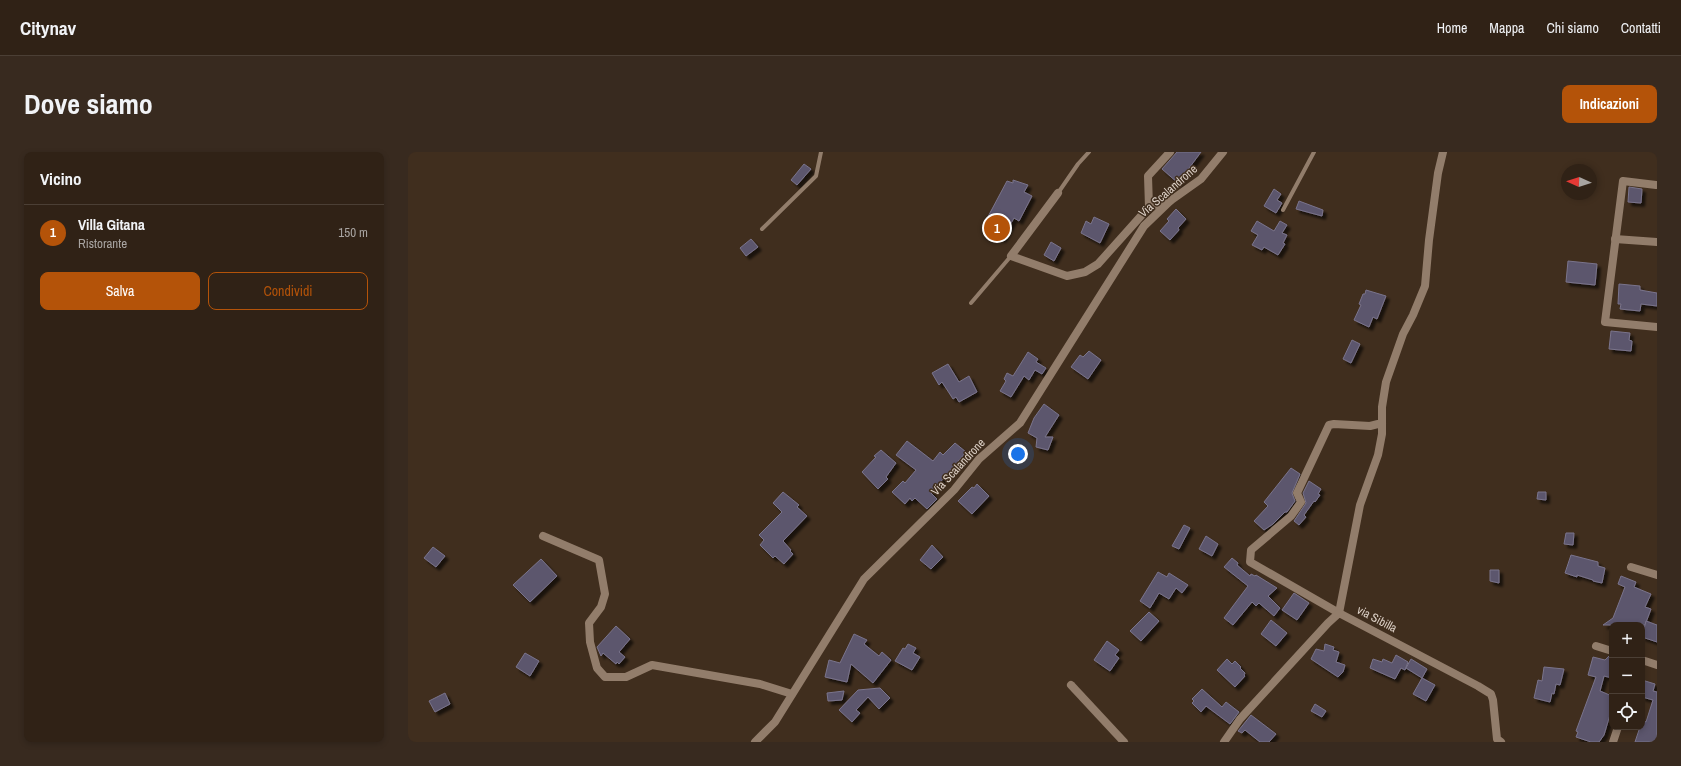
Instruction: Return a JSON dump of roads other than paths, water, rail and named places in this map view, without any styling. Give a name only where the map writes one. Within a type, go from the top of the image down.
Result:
[{"type":"street","points":[[1148,207],[1148,176],[1170,152]]},
{"type":"street","name":"Via Scalandrone","points":[[755,742],[763,739],[775,722],[864,578],[954,490],[979,459],[1020,423],[1144,226],[1170,201],[1202,179],[1223,152]]},
{"type":"street","points":[[1382,423],[1370,426],[1334,424],[1329,426],[1296,493],[1301,502],[1291,516],[1251,550],[1250,562],[1339,613],[1360,505],[1378,455],[1382,434],[1382,423],[1382,407],[1386,382],[1403,334],[1425,286],[1432,218],[1443,152]]},
{"type":"street","points":[[1656,185],[1623,181],[1605,322],[1657,327]]},
{"type":"street","points":[[1058,193],[1011,256],[1067,276],[1085,272],[1098,264],[1148,207],[1170,201]]},
{"type":"street","points":[[1616,239],[1657,242]]},
{"type":"street","points":[[543,536],[599,560],[605,594],[601,607],[589,623],[590,636],[597,668],[606,677],[626,677],[652,665],[760,684],[792,694]]},
{"type":"street","points":[[1631,567],[1657,575]]},
{"type":"street","name":"via Sibilla","points":[[1224,742],[1240,719],[1328,623],[1339,613],[1491,694],[1497,739],[1501,742]]},
{"type":"street","points":[[1596,646],[1609,650]]},
{"type":"street","points":[[1645,661],[1657,665]]},
{"type":"street","points":[[1071,685],[1124,742]]},
{"type":"street","points":[[1613,742],[1617,730]]},
{"type":"lane","points":[[762,229],[816,176],[821,152]]},
{"type":"lane","points":[[1058,193],[1078,164],[1089,152]]},
{"type":"lane","points":[[1283,210],[1314,152]]},
{"type":"lane","points":[[970,303],[1011,256]]},
{"type":"place","name":"Villa Gitana","points":[[997,228]]}]
